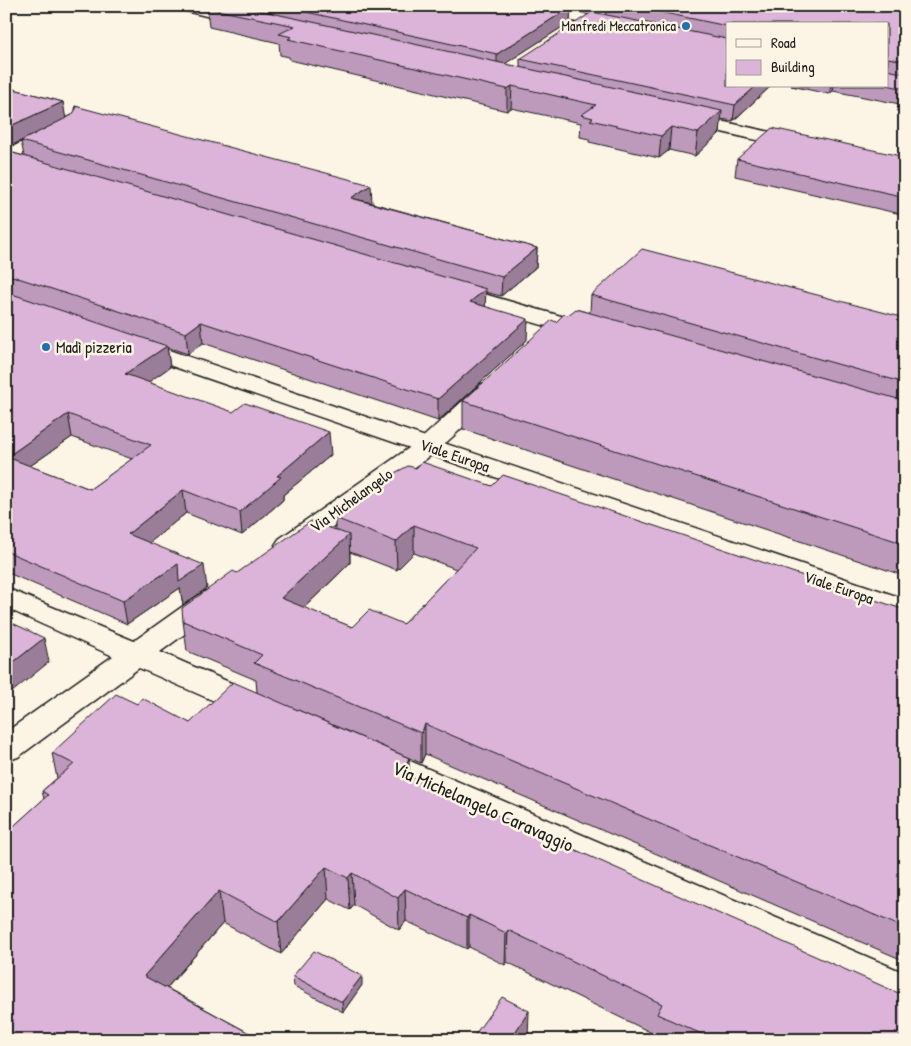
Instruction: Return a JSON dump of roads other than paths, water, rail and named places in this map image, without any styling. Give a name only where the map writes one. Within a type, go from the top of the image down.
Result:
[{"type":"street","points":[[182,6],[259,24]]},
{"type":"street","points":[[525,6],[635,29]]},
{"type":"street","points":[[572,30],[610,6]]},
{"type":"street","points":[[664,114],[818,147]]},
{"type":"street","points":[[6,159],[68,126]]},
{"type":"street","points":[[6,159],[35,169]]},
{"type":"street","points":[[427,284],[608,337]]},
{"type":"street","points":[[540,343],[561,324]]},
{"type":"street","name":"Viale Europa","points":[[109,337],[905,609]]},
{"type":"street","name":"Via Michelangelo","points":[[266,562],[428,446],[505,375]]},
{"type":"street","points":[[6,748],[233,585]]},
{"type":"street","points":[[6,597],[282,718]]},
{"type":"street","name":"Via Michelangelo Caravaggio","points":[[346,746],[905,990]]},
{"type":"place","name":"Manfredi Meccatronica","points":[[686,26]]},
{"type":"place","name":"Madì pizzeria","points":[[46,347]]}]
